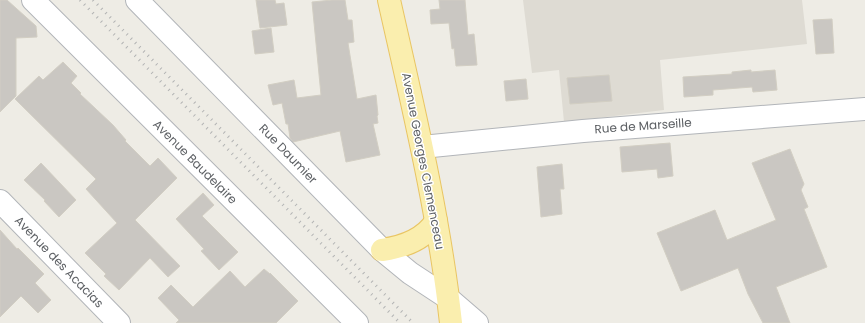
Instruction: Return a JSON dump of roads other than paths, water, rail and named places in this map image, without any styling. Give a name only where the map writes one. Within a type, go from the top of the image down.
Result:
[{"type":"main road","name":"Avenue Georges Clemenceau","points":[[389,0],[422,147],[436,221],[451,323]]},
{"type":"main road","points":[[382,250],[396,248],[423,236],[436,221]]},
{"type":"street","name":"Avenue Baudelaire","points":[[33,0],[357,323]]},
{"type":"street","name":"Rue Daumier","points":[[136,0],[382,250],[410,273],[448,298],[477,323]]},
{"type":"street","name":"Rue de Marseille","points":[[422,147],[583,131],[865,109]]},
{"type":"street","name":"Avenue des Acacias","points":[[0,201],[119,323]]},
{"type":"railway","points":[[80,0],[400,323]]},
{"type":"railway","points":[[93,0],[413,323]]}]
